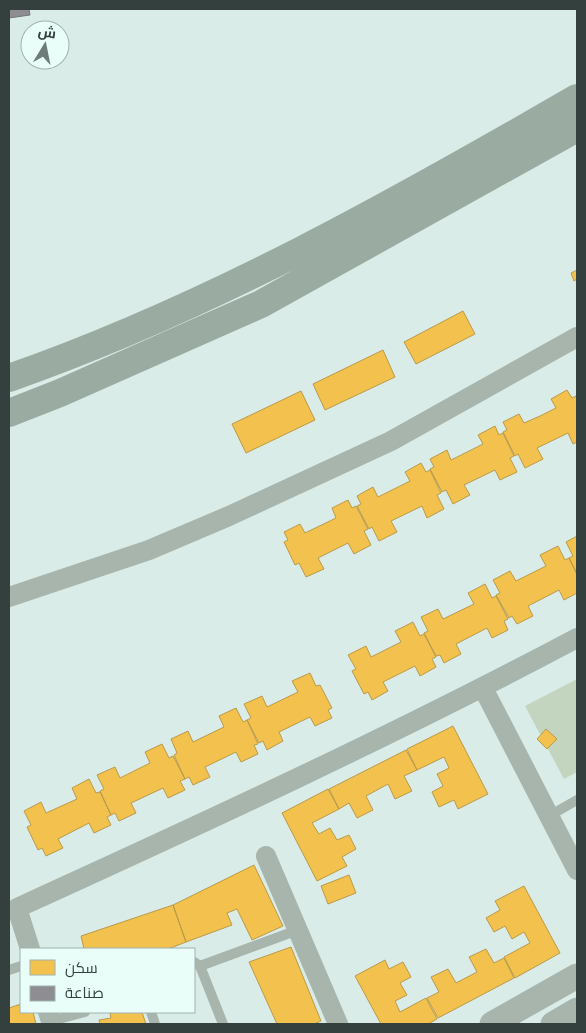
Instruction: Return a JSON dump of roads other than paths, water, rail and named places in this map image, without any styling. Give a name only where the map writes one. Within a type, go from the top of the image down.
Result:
[{"type":"main road","points":[[9,378],[148,324],[310,246],[406,195],[577,98]]},
{"type":"main road","points":[[9,413],[60,394],[261,304],[577,128]]},
{"type":"street","points":[[9,597],[149,550],[229,516],[391,441],[577,337]]},
{"type":"street","points":[[30,948],[17,908],[242,806],[483,688],[577,638]]},
{"type":"street","points":[[483,688],[577,870]]},
{"type":"street","points":[[266,856],[338,1024]]},
{"type":"street","points":[[492,1024],[577,976]]},
{"type":"street","points":[[552,1024],[577,1010]]},
{"type":"lane","points":[[549,816],[577,800]]},
{"type":"lane","points":[[223,1024],[197,964],[298,930]]},
{"type":"lane","points":[[50,1019],[80,1013]]}]
